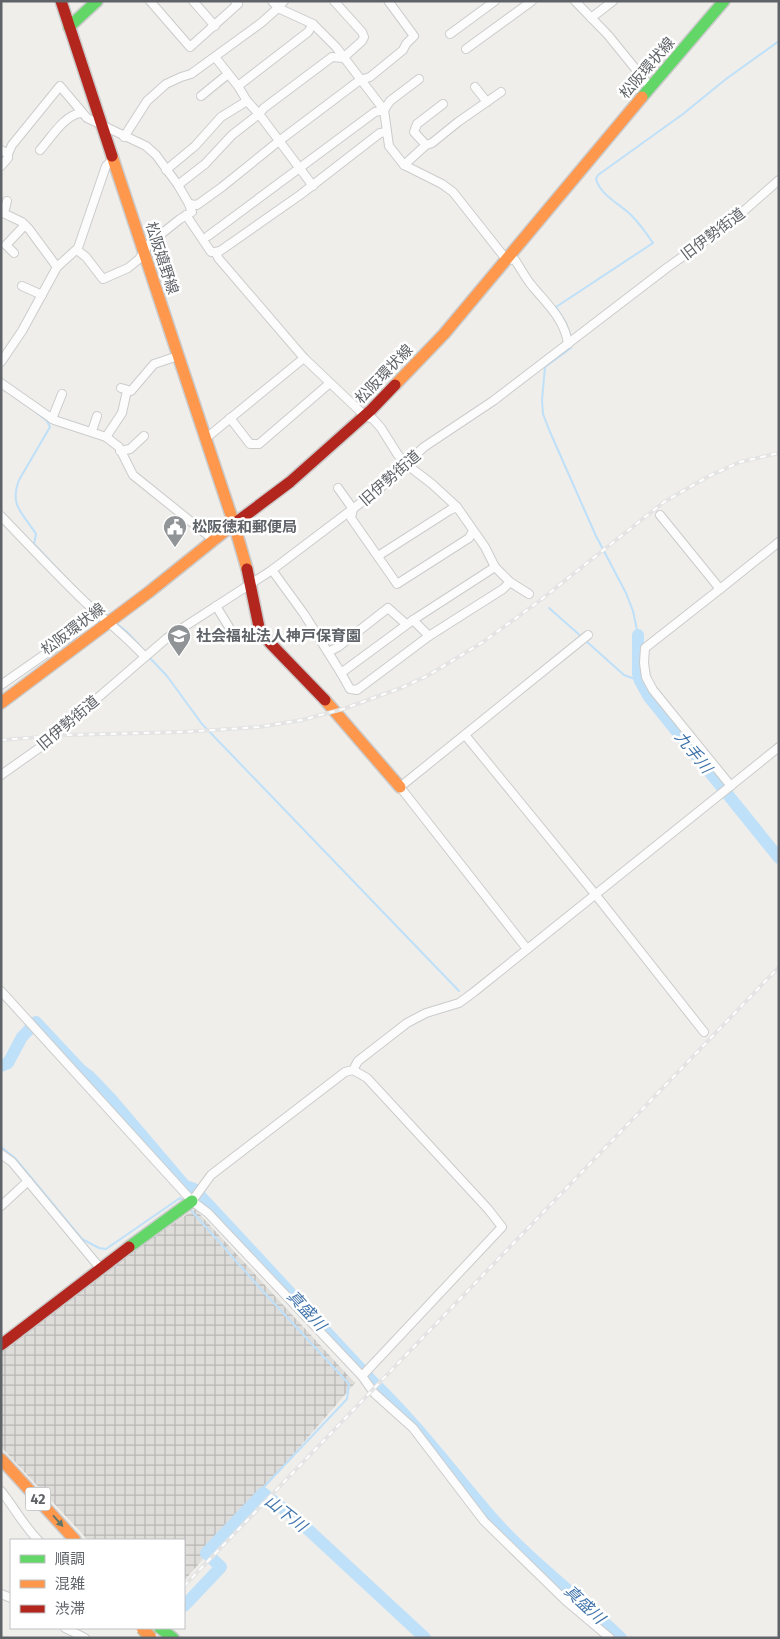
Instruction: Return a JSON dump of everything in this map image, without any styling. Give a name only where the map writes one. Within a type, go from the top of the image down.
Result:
[{"type":"main road","name":"松阪嬉野線","points":[[62,1],[204,439],[234,524],[251,583],[260,627],[266,637],[331,706],[400,787]]},
{"type":"main road","points":[[70,27],[98,1]]},
{"type":"main road","name":"松阪環状線","points":[[1,702],[104,618],[214,541],[290,482],[365,416],[444,334],[724,1]]},
{"type":"main road","points":[[1,1345],[100,1268],[189,1204]]},
{"type":"main road","name":"42","points":[[1,1459],[74,1539]]},
{"type":"main road","name":"42","points":[[1,1467],[26,1500],[61,1539]]},
{"type":"main road","points":[[161,1629],[173,1638]]},
{"type":"street","points":[[150,1],[190,47],[238,4],[235,1]]},
{"type":"street","points":[[193,1],[215,26]]},
{"type":"street","points":[[124,137],[148,101],[166,84],[191,74],[216,57],[261,23],[275,4],[284,1]]},
{"type":"street","points":[[178,185],[205,164],[232,135],[264,108],[332,57],[343,58],[362,42],[364,37],[362,32],[334,1]]},
{"type":"street","points":[[189,204],[197,205],[360,80],[370,77],[403,50],[414,36],[390,1]]},
{"type":"street","points":[[450,34],[495,1]]},
{"type":"street","points":[[466,49],[532,1]]},
{"type":"street","points":[[575,1],[608,35],[651,88]]},
{"type":"street","points":[[591,18],[613,1]]},
{"type":"street","points":[[275,4],[313,24],[336,47],[384,110],[389,146],[404,164],[453,192],[506,259],[515,260],[531,285],[549,299],[562,322],[567,334],[568,344]]},
{"type":"street","points":[[238,86],[308,32],[313,24]]},
{"type":"street","points":[[216,57],[312,186]]},
{"type":"street","points":[[201,96],[228,74]]},
{"type":"street","points":[[208,236],[375,112],[384,110],[390,101],[419,80]]},
{"type":"street","points":[[1,166],[8,158],[5,152],[60,86],[81,113],[103,127],[146,146],[156,155],[178,185],[192,212],[150,243],[139,259],[128,268],[104,279],[86,257],[77,250]]},
{"type":"street","points":[[475,87],[487,102]]},
{"type":"street","points":[[404,164],[426,145],[502,92]]},
{"type":"street","points":[[166,170],[195,146],[221,117],[247,100]]},
{"type":"street","points":[[426,145],[414,132],[417,124],[443,104]]},
{"type":"street","points":[[40,150],[65,122],[76,113],[81,113]]},
{"type":"street","points":[[186,215],[195,222],[211,252],[220,251],[312,186],[380,133],[387,132]]},
{"type":"street","points":[[1,362],[22,332],[56,267],[77,250],[106,166],[113,159]]},
{"type":"street","name":"旧伊勢街道","points":[[1,775],[42,746],[167,638],[244,590],[251,583],[272,570],[379,489],[424,447],[493,401],[730,223],[779,180]]},
{"type":"street","points":[[7,201],[2,213],[25,225],[56,267]]},
{"type":"street","points":[[14,253],[4,244],[25,225]]},
{"type":"street","points":[[215,252],[304,358],[365,416],[373,420],[381,428],[406,464],[432,484],[456,507],[485,547],[495,567],[510,582],[529,594]]},
{"type":"street","points":[[22,286],[42,295]]},
{"type":"street","points":[[121,388],[131,391],[154,364],[178,356]]},
{"type":"street","points":[[204,439],[304,358]]},
{"type":"street","points":[[1,383],[52,418],[106,437],[119,447],[133,475],[214,541]]},
{"type":"street","points":[[230,418],[250,444],[259,444],[330,383]]},
{"type":"street","points":[[52,418],[62,394]]},
{"type":"street","points":[[106,437],[122,413],[126,395]]},
{"type":"street","points":[[92,431],[97,416]]},
{"type":"street","points":[[120,451],[130,449],[144,436]]},
{"type":"street","points":[[338,488],[353,509],[351,518],[397,584],[469,538],[473,531]]},
{"type":"street","points":[[378,556],[456,507]]},
{"type":"street","points":[[660,515],[720,589]]},
{"type":"street","points":[[1,516],[48,567],[68,581],[104,618],[128,638],[145,657]]},
{"type":"street","points":[[731,786],[653,690],[646,677],[645,648],[779,542]]},
{"type":"street","points":[[340,673],[409,622],[495,567]]},
{"type":"street","points":[[272,570],[304,614],[350,689],[357,690],[429,636],[510,582]]},
{"type":"street","points":[[216,606],[229,627]]},
{"type":"street","points":[[328,652],[338,648],[388,608],[429,636]]},
{"type":"street","points":[[1,685],[94,620],[104,618]]},
{"type":"street","points":[[527,949],[400,787],[588,635]]},
{"type":"street","points":[[465,735],[595,894],[704,1032]]},
{"type":"street","points":[[353,1070],[358,1061],[407,1023],[426,1013],[459,1003],[779,747]]},
{"type":"street","points":[[1,991],[189,1204],[208,1213],[362,1376],[374,1393],[413,1428],[484,1521],[566,1601],[610,1638]]},
{"type":"street","points":[[189,1204],[211,1175],[345,1072],[353,1070],[367,1078],[488,1209],[502,1228],[362,1376]]},
{"type":"street","points":[[1,1154],[12,1162],[100,1268]]},
{"type":"street","points":[[1,1206],[28,1181]]},
{"type":"street","points":[[1,1491],[29,1531],[37,1539]]},
{"type":"street","points":[[67,1629],[85,1638]]},
{"type":"shaded area","points":[[195,1209],[355,1383],[185,1580],[185,1539],[87,1539],[1,1447],[1,1341]]},
{"type":"waterway","points":[[571,337],[566,323],[556,307],[653,243],[631,215],[602,190],[596,179],[598,175],[683,114],[726,79],[779,41]]},
{"type":"waterway","points":[[572,345],[571,348],[545,367],[542,400],[543,414],[596,536],[626,593],[633,611],[638,635]]},
{"type":"waterway","points":[[1,388],[9,393]]},
{"type":"waterway","points":[[31,408],[47,421],[50,427],[19,480],[16,489],[17,503],[22,515],[36,534],[34,544],[69,581]]},
{"type":"waterway","points":[[83,595],[109,618]]},
{"type":"waterway","points":[[549,608],[583,638]]},
{"type":"waterway","points":[[115,622],[142,648]]},
{"type":"waterway","name":"九手川","points":[[638,635],[638,674],[649,697],[779,858]]},
{"type":"waterway","points":[[586,641],[624,675],[640,681]]},
{"type":"waterway","points":[[148,656],[167,676],[202,724],[459,991]]},
{"type":"waterway","name":"真盛川","points":[[1,1066],[8,1063],[22,1037],[36,1022],[111,1099],[185,1186],[194,1189],[405,1415],[508,1535],[621,1638]]},
{"type":"waterway","points":[[1,1147],[15,1158],[82,1239],[99,1248],[106,1249],[180,1198],[183,1201]]},
{"type":"waterway","points":[[189,1208],[349,1384],[347,1399],[260,1491],[263,1493]]},
{"type":"waterway","name":"山下川","points":[[185,1605],[221,1567],[206,1553],[263,1493],[300,1522],[425,1638]]},
{"type":"railway","points":[[1,740],[67,735],[183,732],[259,727],[302,720],[343,709],[401,688],[427,676],[483,642],[538,602],[664,502],[709,476],[740,462],[779,453]]},
{"type":"railway","points":[[185,1585],[779,967]]},
{"type":"railway","points":[[140,1638],[148,1629]]},
{"type":"traffic: fast","points":[[69,27],[97,1]]},
{"type":"traffic: fast","points":[[642,97],[724,1]]},
{"type":"traffic: fast","points":[[129,1247],[192,1201]]},
{"type":"traffic: fast","points":[[161,1629],[173,1638]]},
{"type":"traffic: slow","points":[[395,385],[444,334],[642,97]]},
{"type":"traffic: slow","points":[[112,156],[234,524],[247,569]]},
{"type":"traffic: slow","points":[[1,703],[149,592],[230,527]]},
{"type":"traffic: slow","points":[[325,700],[400,787]]},
{"type":"traffic: slow","points":[[1,1459],[74,1539]]},
{"type":"traffic: slow","points":[[143,1629],[151,1638]]},
{"type":"traffic: jam","points":[[61,1],[112,156]]},
{"type":"traffic: jam","points":[[230,527],[290,482],[371,410],[395,385]]},
{"type":"traffic: jam","points":[[247,569],[259,627],[270,643],[325,700]]},
{"type":"traffic: jam","points":[[1,1345],[129,1247]]},
{"type":"place","name":"松阪徳和郵便局","points":[[175,548]]},
{"type":"place","name":"社会福祉法人神戸保育園","points":[[179,657]]}]
